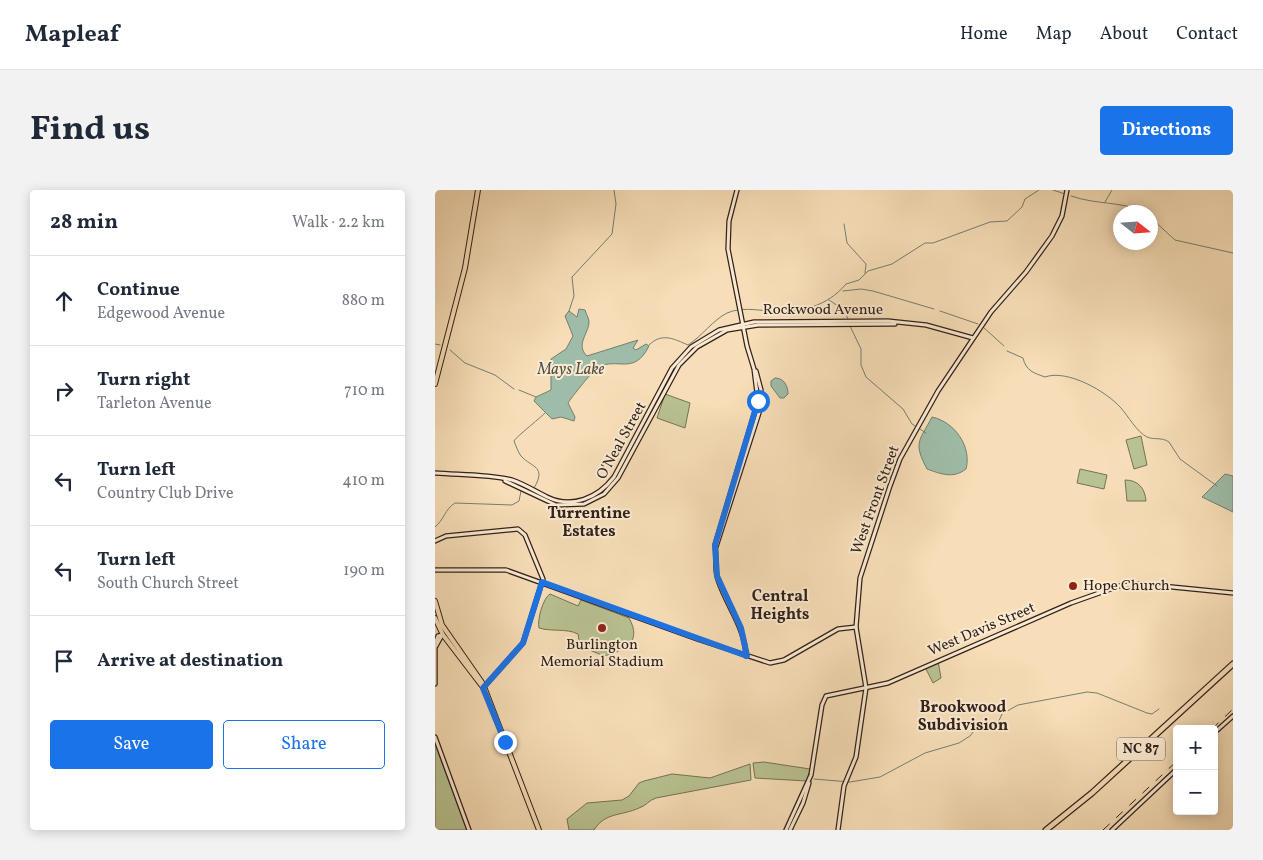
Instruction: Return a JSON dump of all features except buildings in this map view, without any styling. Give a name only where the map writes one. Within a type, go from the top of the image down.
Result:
[{"type":"highway","name":"NC 87","points":[[1046,830],[1092,793],[1233,664]]},
{"type":"main road","points":[[435,384],[465,268],[478,190]]},
{"type":"main road","points":[[435,601],[442,634],[483,687]]},
{"type":"main road","points":[[437,617],[475,670],[539,830]]},
{"type":"main road","points":[[442,634],[454,642]]},
{"type":"street","points":[[737,190],[729,221],[727,242],[743,325],[754,369],[759,405],[716,548],[717,576],[741,628],[747,656]]},
{"type":"street","name":"West Front Street","points":[[838,830],[845,783],[856,757],[866,688],[856,627],[860,578],[896,469],[929,406],[973,338],[994,308],[1026,272],[1052,236],[1062,216],[1067,190]]},
{"type":"street","name":"Rockwood Avenue","points":[[743,325],[827,321],[903,323],[926,325],[973,338]]},
{"type":"street","name":"O'Neal Street","points":[[435,473],[497,477],[517,482],[560,501],[576,502],[593,496],[606,488],[614,477],[676,362],[705,337],[719,330],[743,325]]},
{"type":"street","points":[[435,541],[446,536],[518,529],[525,535],[543,577],[523,643],[483,687]]},
{"type":"street","points":[[435,570],[502,569],[770,663],[776,662],[838,629],[856,627]]},
{"type":"street","name":"West Davis Street","points":[[788,830],[809,782],[824,698],[839,692],[866,688],[895,680],[1071,603],[1119,586],[1142,584],[1233,594]]},
{"type":"street","points":[[435,684],[435,644],[438,636],[442,634]]},
{"type":"street","points":[[1218,729],[1233,716]]},
{"type":"street","points":[[435,737],[469,830]]},
{"type":"street","points":[[1112,830],[1176,770]]},
{"type":"shaded area","points":[[665,394],[690,403],[685,428],[657,418]]},
{"type":"shaded area","points":[[1141,436],[1147,465],[1134,469],[1126,440]]},
{"type":"shaded area","points":[[1080,469],[1107,475],[1104,489],[1077,483]]},
{"type":"shaded area","points":[[1125,480],[1134,481],[1140,486],[1146,501],[1127,501]]},
{"type":"shaded area","name":"Burlington Memorial Stadium","points":[[550,594],[578,606],[581,600],[629,618],[633,627],[633,639],[624,648],[604,656],[580,646],[578,634],[569,631],[539,628],[541,609],[547,596]]},
{"type":"shaded area","points":[[938,661],[941,678],[933,683],[925,667]]},
{"type":"shaded area","points":[[435,744],[467,830],[435,830]]},
{"type":"shaded area","points":[[764,762],[810,769],[807,781],[755,778],[753,763]]},
{"type":"shaded area","points":[[750,764],[751,780],[656,798],[633,811],[614,815],[603,820],[594,830],[569,830],[567,819],[587,803],[622,800],[629,796],[639,783],[644,781],[672,774],[710,778]]},
{"type":"water","name":"Mays Lake","points":[[579,309],[585,310],[589,320],[582,343],[582,348],[587,356],[638,340],[633,348],[636,350],[646,344],[649,346],[638,361],[625,364],[605,364],[596,369],[568,403],[575,417],[574,421],[561,417],[552,419],[534,401],[536,397],[551,390],[551,359],[566,349],[573,336],[565,316],[569,311],[577,317]]},
{"type":"water","points":[[775,378],[781,379],[786,385],[788,394],[784,398],[780,398],[771,386],[771,381]]},
{"type":"water","points":[[932,417],[948,424],[964,444],[967,461],[966,469],[961,472],[947,475],[927,469],[920,453],[919,442]]},
{"type":"water","points":[[1225,474],[1233,476],[1233,512],[1202,497]]},
{"type":"waterway","points":[[569,311],[574,296],[572,277],[612,234],[616,204],[614,190]]},
{"type":"waterway","points":[[649,345],[663,338],[673,339],[688,345],[717,320],[732,311],[749,309],[781,312],[812,307],[831,298],[846,284],[859,280],[868,271],[892,264],[925,243],[933,243],[990,222],[1007,221],[1022,207],[1025,199],[1039,190]]},
{"type":"waterway","points":[[1053,190],[1065,194]]},
{"type":"waterway","points":[[1105,202],[1112,190]]},
{"type":"waterway","points":[[1071,196],[1120,205]]},
{"type":"waterway","points":[[844,224],[847,243],[866,264],[865,273]]},
{"type":"waterway","points":[[1158,224],[1175,240],[1233,253]]},
{"type":"waterway","points":[[843,291],[861,289],[873,291],[934,309]]},
{"type":"waterway","points":[[829,300],[844,310],[848,319]]},
{"type":"waterway","points":[[940,311],[978,324]]},
{"type":"waterway","points":[[850,326],[861,349],[861,365],[866,377],[903,409],[912,424],[926,433]]},
{"type":"waterway","points":[[983,327],[1004,346]]},
{"type":"waterway","points":[[435,344],[440,345]]},
{"type":"waterway","points":[[450,350],[465,363],[495,375],[514,389]]},
{"type":"waterway","points":[[1007,351],[1023,358],[1028,369],[1037,374],[1045,377],[1054,375],[1075,379],[1106,395],[1121,408],[1143,435],[1169,442],[1180,459],[1217,486]]},
{"type":"waterway","points":[[519,390],[536,397]]},
{"type":"waterway","points":[[534,488],[538,481],[539,471],[521,456],[514,441],[545,413]]},
{"type":"waterway","points":[[435,527],[455,503],[512,505],[519,501],[521,491]]},
{"type":"waterway","points":[[998,723],[1002,714],[1018,705],[1087,692],[1097,693],[1147,713],[1152,714],[1159,709]]},
{"type":"waterway","points":[[814,779],[850,782],[880,777],[925,753],[959,743],[970,736],[976,728]]},
{"type":"railway","points":[[1216,725],[1233,709]]},
{"type":"railway","points":[[1103,830],[1173,765]]},
{"type":"place","name":"Hope Church","points":[[1073,586]]},
{"type":"place","name":"Burlington Memorial Stadium","points":[[602,628]]},
{"type":"district","name":"Turrentine Estates","points":[[589,523]]},
{"type":"district","name":"Central Heights","points":[[780,606]]},
{"type":"district","name":"Brookwood Subdivision","points":[[963,717]]},
{"type":"route","points":[[505,742],[483,688],[523,643],[542,582],[633,617],[747,656],[745,638],[717,576],[715,545],[751,431],[758,401]]}]
